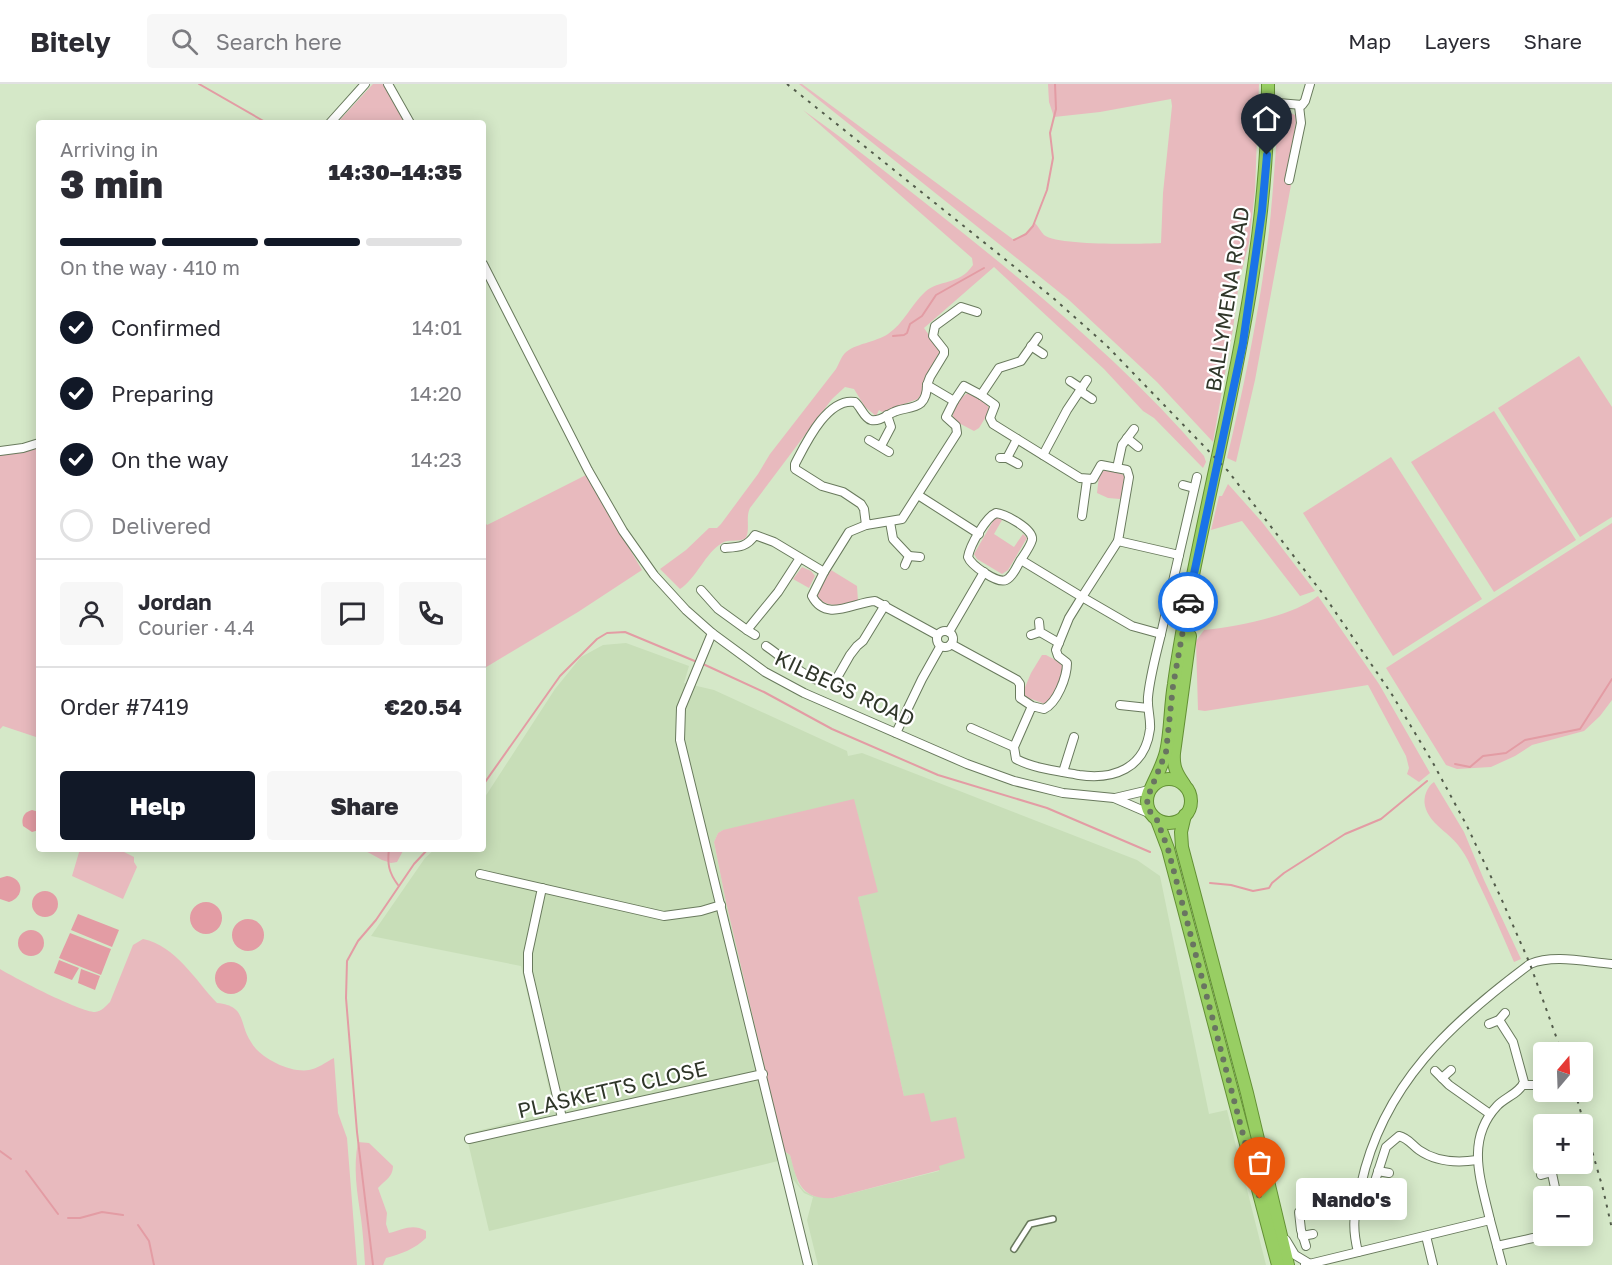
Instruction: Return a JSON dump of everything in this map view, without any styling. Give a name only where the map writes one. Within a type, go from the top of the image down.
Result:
[{"type":"highway","name":"BALLYMENA ROAD","points":[[1151,788],[1166,752],[1173,686],[1204,518],[1240,354],[1252,282],[1262,211],[1269,102],[1268,84]]},
{"type":"highway","name":"BALLYMENA ROAD","points":[[1184,784],[1176,773],[1174,753],[1204,518]]},
{"type":"highway","points":[[1278,1265],[1168,849],[1147,804],[1151,788],[1164,779],[1178,780],[1184,784],[1191,798],[1191,805],[1180,832],[1182,847],[1247,1093],[1288,1265]]},
{"type":"highway","points":[[1154,817],[1172,823],[1185,815]]},
{"type":"street","points":[[333,120],[365,84]]},
{"type":"street","points":[[388,84],[408,120]]},
{"type":"street","points":[[1269,102],[1299,106],[1305,101],[1310,84]]},
{"type":"street","points":[[1289,180],[1301,123],[1299,106]]},
{"type":"street","name":"KILBEGS ROAD","points":[[486,270],[588,470],[623,531],[654,575],[686,610],[712,633],[765,672],[804,693],[967,764],[1014,781],[1064,793],[1114,798],[1154,817]]},
{"type":"street","points":[[783,470],[794,467],[815,428],[832,410],[844,404],[855,402],[871,420],[921,402],[930,377],[944,354],[944,350],[933,336],[935,326],[961,307],[977,312]]},
{"type":"street","points":[[981,394],[999,368],[1019,363],[1038,337]]},
{"type":"street","points":[[1031,346],[1043,354]]},
{"type":"street","points":[[1043,455],[1067,410],[1087,380]]},
{"type":"street","points":[[1070,381],[1092,399]]},
{"type":"street","points":[[927,385],[954,400]]},
{"type":"street","points":[[938,635],[885,605],[872,601],[841,610],[831,610],[823,607],[812,596],[849,532],[867,525],[898,521],[906,515],[957,433],[956,426],[946,417],[964,386],[981,394],[995,405],[990,418],[992,423],[1080,478],[1087,480],[1094,478],[1101,465],[1127,470],[1130,474],[1118,541],[1082,597],[1059,643],[1056,652],[1068,665],[1051,705],[1044,709],[1032,706],[1020,698],[1020,684],[1017,681],[951,644]]},
{"type":"street","points":[[880,446],[891,428],[887,415]]},
{"type":"street","points":[[1117,468],[1122,445],[1134,429]]},
{"type":"street","points":[[1127,438],[1138,447]]},
{"type":"street","points":[[1017,439],[1004,458],[1018,464]]},
{"type":"street","points":[[869,440],[889,452]]},
{"type":"street","points":[[0,451],[36,444]]},
{"type":"street","points":[[794,467],[822,486],[843,492],[861,504],[867,525]]},
{"type":"street","points":[[1032,706],[1014,747],[1014,756],[1019,761],[1064,772],[1105,777],[1130,766],[1142,753],[1148,740],[1150,726],[1148,708],[1151,676],[1197,477]]},
{"type":"street","points":[[1082,516],[1087,480]]},
{"type":"street","points":[[1183,485],[1194,488]]},
{"type":"street","points":[[918,495],[979,534]]},
{"type":"street","points":[[995,513],[1002,514],[1029,531],[1032,537],[1021,560],[1006,580],[997,580],[972,564],[968,557],[990,516],[995,513]]},
{"type":"street","points":[[890,522],[893,539],[909,556],[920,557]]},
{"type":"street","points":[[725,548],[749,544],[754,532],[824,572]]},
{"type":"street","points":[[1118,541],[1179,555]]},
{"type":"street","points":[[905,565],[909,556]]},
{"type":"street","points":[[747,630],[800,558]]},
{"type":"street","points":[[1021,560],[1132,626],[1161,634]]},
{"type":"street","points":[[949,632],[984,572]]},
{"type":"street","points":[[701,590],[718,609],[754,635]]},
{"type":"street","points":[[766,646],[808,675],[823,682],[834,683],[854,649],[863,641],[885,605]]},
{"type":"street","points":[[1039,622],[1040,632]]},
{"type":"street","points":[[940,647],[937,643],[938,635],[942,631],[949,632]]},
{"type":"street","points":[[949,632],[952,636],[951,644]]},
{"type":"street","points":[[1031,635],[1040,632],[1059,643]]},
{"type":"street","points":[[712,633],[681,708],[680,740],[808,1265]]},
{"type":"street","points":[[940,647],[948,647],[951,644]]},
{"type":"street","points":[[703,651],[718,646],[729,646]]},
{"type":"street","points":[[896,733],[916,689],[940,647]]},
{"type":"street","points":[[1120,705],[1148,708]]},
{"type":"street","points":[[971,728],[1014,747]]},
{"type":"street","points":[[1064,772],[1074,737]]},
{"type":"street","name":"KILBEGS ROAD","points":[[1114,798],[1151,788]]},
{"type":"street","points":[[480,873],[664,916],[678,916],[721,905]]},
{"type":"street","points":[[542,888],[528,953],[528,972],[562,1118]]},
{"type":"street","points":[[1358,1252],[1353,1228],[1373,1144],[1402,1089],[1421,1061],[1468,1011],[1530,964],[1553,960],[1612,964]]},
{"type":"street","points":[[1489,1024],[1499,1020],[1505,1013]]},
{"type":"street","points":[[1499,1020],[1516,1052],[1523,1085]]},
{"type":"street","points":[[1442,1078],[1450,1070]]},
{"type":"street","points":[[1436,1071],[1461,1095],[1490,1114]]},
{"type":"street","name":"PLASKETTS CLOSE","points":[[469,1139],[763,1074]]},
{"type":"street","points":[[1502,1265],[1477,1160],[1478,1141],[1490,1114],[1498,1105],[1523,1085],[1533,1085]]},
{"type":"street","points":[[1375,1180],[1386,1147],[1399,1136],[1406,1138],[1421,1151],[1437,1158],[1455,1161],[1477,1160]]},
{"type":"street","points":[[1378,1171],[1389,1173]]},
{"type":"street","points":[[1306,1246],[1298,1216],[1303,1209],[1334,1199],[1358,1200]]},
{"type":"street","points":[[1014,1249],[1030,1224],[1053,1219]]},
{"type":"street","points":[[1279,1226],[1295,1255],[1311,1264],[1490,1220]]},
{"type":"street","points":[[1302,1236],[1313,1234]]},
{"type":"street","points":[[1426,1236],[1433,1265]]},
{"type":"street","points":[[1497,1246],[1533,1238]]},
{"type":"shaded area","points":[[373,84],[385,84],[405,120],[340,120]]},
{"type":"shaded area","points":[[799,84],[1014,240],[1026,234],[1035,223],[1044,235],[1052,239],[1119,244],[1161,243],[1171,99],[1100,112],[1054,117],[1049,102],[1048,84],[1259,84],[1255,191],[1249,243],[1239,281],[1213,442],[1157,382],[1069,300]]},
{"type":"shaded area","points":[[803,110],[963,233],[1089,339],[1177,425],[1204,456],[1206,462],[1203,468],[1154,418],[1143,411],[1104,369],[994,267],[924,328],[940,351],[925,378],[923,391],[918,399],[882,412],[879,410],[876,416],[865,407],[854,389],[845,387],[832,399],[750,508],[748,532],[745,539],[724,542],[716,547],[686,585],[680,589],[660,569],[686,550],[709,528],[717,528],[721,524],[770,454],[836,369],[845,353],[854,347],[888,334],[899,325],[925,292],[936,285],[962,276],[973,265],[972,258]]},
{"type":"shaded area","points":[[1284,111],[1295,115],[1296,122],[1286,181],[1291,185],[1255,380],[1236,462],[1227,458],[1257,317],[1269,231],[1278,121],[1279,115]]},
{"type":"shaded area","points":[[1579,356],[1612,407],[1612,517],[1580,537],[1498,408]]},
{"type":"shaded area","points":[[968,393],[986,403],[990,410],[979,428],[974,431],[953,420],[953,412],[957,404]]},
{"type":"shaded area","points":[[1494,411],[1576,540],[1494,592],[1411,462]]},
{"type":"shaded area","points":[[36,448],[36,737],[3,726],[0,729],[0,454]]},
{"type":"shaded area","points":[[1391,457],[1482,599],[1393,656],[1303,513]]},
{"type":"shaded area","points":[[1109,470],[1124,475],[1125,487],[1120,499],[1108,498],[1097,493],[1099,476],[1103,471]]},
{"type":"shaded area","points":[[586,475],[642,570],[578,612],[486,667],[487,525]]},
{"type":"shaded area","points":[[1228,484],[1262,522],[1315,591],[1300,596],[1242,521],[1211,530],[1219,496],[1222,496]]},
{"type":"shaded area","points":[[996,516],[1002,520],[994,534],[1014,547],[1023,534],[1027,538],[1008,570],[1002,574],[977,559],[974,554]]},
{"type":"shaded area","points":[[1612,523],[1612,700],[1600,716],[1584,731],[1532,745],[1491,767],[1457,769],[1446,765],[1386,668]]},
{"type":"shaded area","points":[[802,567],[811,571],[815,576],[809,588],[793,579]]},
{"type":"shaded area","points":[[831,570],[857,586],[858,601],[834,605],[819,600],[817,594]]},
{"type":"shaded area","points":[[1318,596],[1379,684],[1430,773],[1419,782],[1407,774],[1409,768],[1406,756],[1368,685],[1205,711],[1198,710],[1196,641],[1204,630],[1279,615]]},
{"type":"shaded area","points":[[626,643],[689,666],[684,683],[714,690],[847,751],[848,756],[862,753],[1137,860],[1160,876],[1209,1114],[1227,1110],[1266,1265],[818,1265],[807,1220],[813,1197],[804,1193],[778,1161],[489,1231],[466,1134],[554,1111],[521,966],[371,936],[425,858],[432,852],[486,852],[486,795],[555,689],[581,657],[603,645]],"holes":[[[723,830],[878,891],[858,897],[904,1096],[931,1122],[939,1171],[833,1198],[813,1196],[804,1191],[798,1183],[790,1155],[784,1151],[714,842],[718,833]]]},
{"type":"shaded area","points":[[1042,655],[1063,664],[1058,686],[1045,704],[1026,697],[1023,692]]},
{"type":"shaded area","points":[[1434,782],[1464,832],[1521,959],[1514,962],[1465,855],[1427,812],[1425,796]]},
{"type":"shaded area","points":[[854,799],[878,892],[858,897],[904,1096],[924,1093],[931,1122],[956,1117],[965,1158],[939,1166],[940,1170],[833,1198],[822,1198],[813,1196],[802,1187],[790,1155],[784,1151],[714,842],[718,833],[723,830]]},
{"type":"shaded area","points":[[29,811],[36,811],[36,831],[32,832],[23,826],[22,820]]},
{"type":"shaded area","points":[[79,852],[124,852],[134,857],[137,867],[123,899],[72,876]]},
{"type":"shaded area","points":[[367,852],[402,852],[397,862],[382,860]]},
{"type":"shaded area","points":[[7,876],[17,880],[20,888],[18,896],[9,902],[0,899],[0,878]]},
{"type":"shaded area","points":[[45,891],[54,895],[58,904],[54,913],[45,917],[36,913],[32,904],[36,895]]},
{"type":"shaded area","points":[[206,902],[217,907],[222,918],[217,929],[206,934],[195,929],[190,918],[195,907]]},
{"type":"shaded area","points":[[78,914],[119,930],[112,947],[71,930]]},
{"type":"shaded area","points":[[248,919],[259,924],[264,935],[259,946],[248,951],[237,946],[232,935],[237,924]]},
{"type":"shaded area","points":[[31,930],[40,934],[44,943],[40,952],[31,956],[22,952],[18,943],[22,934]]},
{"type":"shaded area","points":[[70,933],[111,949],[101,975],[59,958]]},
{"type":"shaded area","points":[[143,939],[155,943],[175,956],[217,1003],[238,1011],[251,1042],[268,1059],[285,1067],[309,1070],[334,1058],[338,1113],[347,1138],[357,1265],[0,1265],[0,969],[62,1001],[95,1012],[110,1002],[133,945]]},
{"type":"shaded area","points":[[59,960],[79,968],[72,980],[54,973]]},
{"type":"shaded area","points":[[231,962],[242,967],[247,978],[242,989],[231,994],[220,989],[215,978],[220,967]]},
{"type":"shaded area","points":[[81,969],[100,976],[95,990],[78,983]]},
{"type":"shaded area","points":[[358,1142],[369,1143],[393,1166],[390,1176],[378,1188],[387,1213],[386,1224],[389,1233],[412,1227],[426,1231],[426,1238],[422,1242],[408,1251],[386,1258],[383,1265],[365,1265],[356,1180]]},
{"type":"waterway","points":[[199,84],[262,120]]},
{"type":"waterway","points":[[1014,240],[1026,234],[1033,226],[1047,190],[1053,158],[1050,133],[1056,109],[1055,84]]},
{"type":"waterway","points":[[893,336],[907,333],[910,324],[922,316],[936,295],[984,268]]},
{"type":"waterway","points":[[486,781],[560,676],[597,639],[607,633],[625,632],[697,662]]},
{"type":"waterway","points":[[703,664],[764,692],[832,729],[938,775],[1047,808],[1150,852]]},
{"type":"waterway","points":[[1455,764],[1470,767],[1483,756],[1506,753],[1525,740],[1580,729],[1612,679]]},
{"type":"waterway","points":[[1210,883],[1231,885],[1253,891],[1269,888],[1284,873],[1345,834],[1381,819],[1427,781]]},
{"type":"waterway","points":[[389,852],[389,868],[398,885]]},
{"type":"waterway","points":[[373,1265],[357,1132],[346,998],[347,961],[358,941],[425,852]]},
{"type":"waterway","points":[[0,1151],[11,1159]]},
{"type":"waterway","points":[[26,1171],[58,1214]]},
{"type":"waterway","points":[[68,1218],[80,1218],[102,1212],[123,1215]]},
{"type":"waterway","points":[[138,1225],[149,1241],[154,1265]]},
{"type":"railway","points":[[787,84],[1052,297],[1106,345],[1228,471],[1323,594],[1391,693],[1433,763],[1467,826],[1501,898],[1530,964],[1558,1042]]},
{"type":"railway","points":[[1578,1102],[1612,1229]]},
{"type":"way so far","points":[[1188,602],[1173,686],[1166,752],[1147,794],[1147,804],[1151,814],[1157,820],[1168,849],[1260,1199]]},
{"type":"place","name":"Nando's","points":[[1260,1199]]},
{"type":"route","points":[[1188,602],[1243,343],[1262,211],[1267,155]]}]
